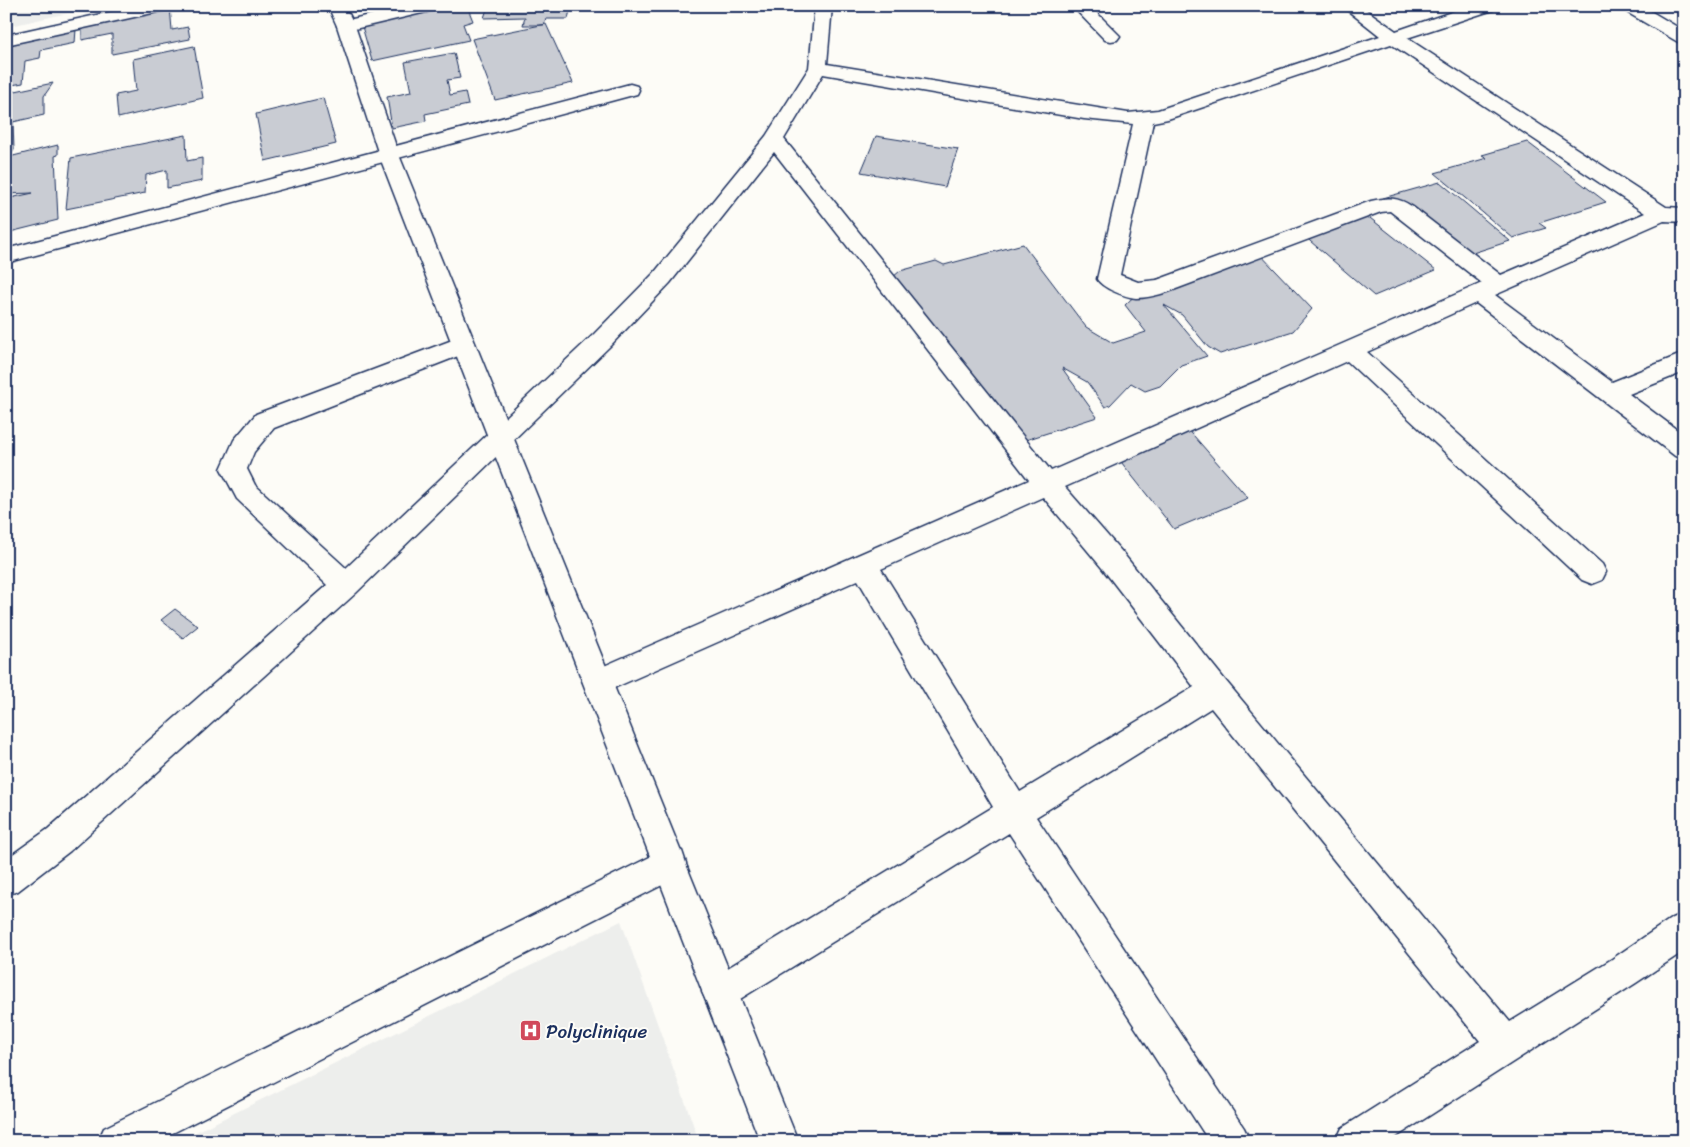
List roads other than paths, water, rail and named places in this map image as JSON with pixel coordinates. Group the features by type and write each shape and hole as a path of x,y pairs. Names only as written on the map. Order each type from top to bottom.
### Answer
{"street":[{"path":"6,40 162,6"},
{"path":"336,6 346,26 389,155 670,863 778,1141"},
{"path":"346,26 429,6"},
{"path":"6,879 59,840 346,585 499,436 602,340 662,278 774,139 818,68 824,6"},
{"path":"1080,6 1111,36"},
{"path":"1350,6 1393,37 1672,214"},
{"path":"818,68 1084,113 1128,119 1144,118 1198,103 1487,6"},
{"path":"1629,6 1684,38"},
{"path":"6,256 630,90"},
{"path":"1144,118 1108,278 1136,290 1160,288 1378,206 1394,204 1406,212 1489,289 1610,392 1684,449"},
{"path":"774,139 1048,484 1112,560 1215,690 1506,1045"},
{"path":"598,682 1489,289 1672,214"},
{"path":"346,585 246,492 234,469 243,447 265,421 463,345"},
{"path":"1350,350 1592,572"},
{"path":"1610,392 1684,362"},
{"path":"864,565 1014,812 1231,1141"},
{"path":"720,992 1215,690"},
{"path":"116,1141 670,863"},
{"path":"1355,1141 1624,971 1684,930"}],"place":[{"name":"Polyclinique","path":"530,1031"}]}
